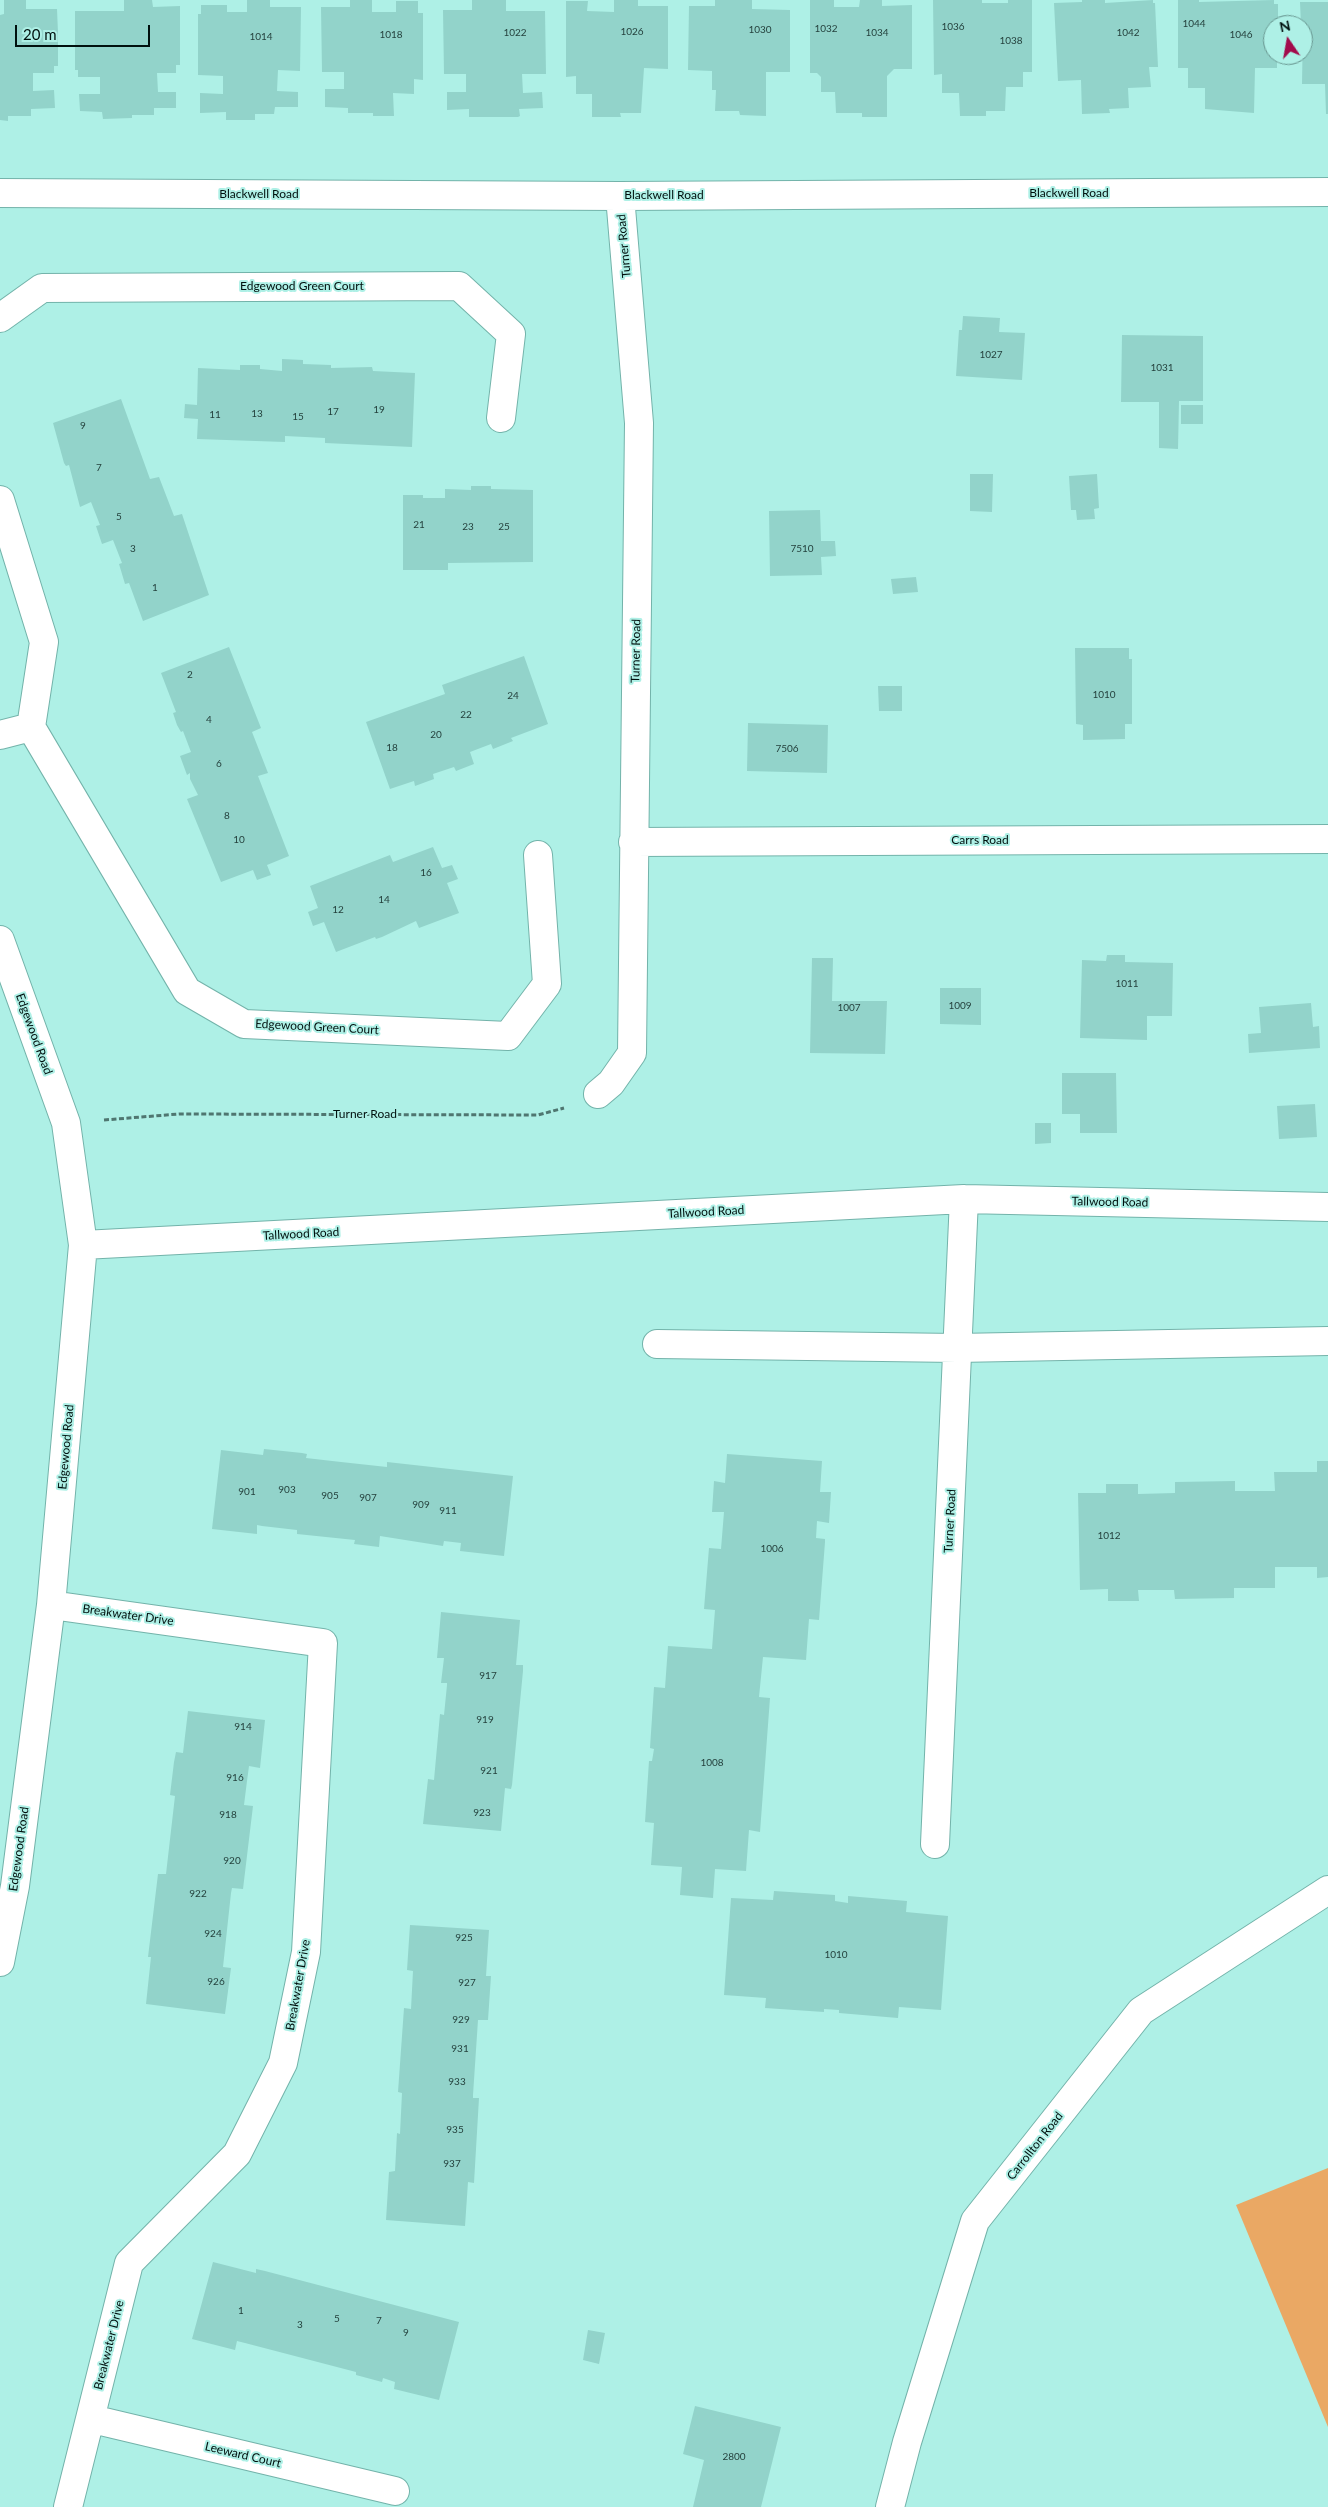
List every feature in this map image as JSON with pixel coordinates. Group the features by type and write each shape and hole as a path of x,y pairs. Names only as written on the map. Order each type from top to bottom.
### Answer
{"street":[{"name":"Blackwell Road","path":"0,193 620,196 1328,192"},
{"name":"Turner Road","path":"598,1094 611,1083 632,1053 639,423 620,196"},
{"name":"Edgewood Green Court","path":"0,318 42,288 459,286 511,334 501,418"},
{"path":"0,500 44,642 30,727 0,735"},
{"name":"Edgewood Green Court","path":"30,727 187,991 244,1024 508,1036 547,984 538,855"},
{"name":"Carrs Road","path":"633,842 1328,839"},
{"name":"Edgewood Road","path":"0,940 66,1123 84,1245 51,1605 7,1886 0,1962"},
{"name":"Turner Road","path":"935,1844 964,1198"},
{"name":"Tallwood Road","path":"84,1245 964,1198 1328,1207"},
{"path":"657,1344 958,1348 1328,1341"},
{"name":"Breakwater Drive","path":"51,1605 323,1643 306,1952 284,2063 237,2154 129,2263 92,2419 68,2507"},
{"name":"Carrollton Road","path":"890,2507 907,2442 975,2221 1141,2011 1328,1890"},
{"name":"Leeward Court","path":"92,2419 395,2491"}],"path":[{"name":"Turner Road","path":"107,1120 179,1114 538,1115 572,1106"}],"shaded area":[{"path":"1328,2168 1328,2427 1236,2205"}],"building":[{"path":"4,0 26,0 26,9 57,9 58,33 58,66 54,66 54,73 33,73 33,91 54,90 55,108 31,109 31,116 8,116 8,121 0,120 0,15 4,14"},
{"path":"124,0 152,0 153,7 180,6 180,65 176,65 176,73 157,73 158,92 176,92 176,108 154,108 154,115 132,115 132,118 103,119 102,112 80,111 79,94 100,94 100,77 78,77 78,70 75,70 75,11 124,11"},
{"path":"247,0 270,0 270,7 301,7 300,71 278,70 277,91 298,92 298,107 275,107 274,114 255,114 255,120 226,120 226,112 200,113 200,93 223,94 223,76 198,75 198,14 201,14 201,5 227,5 227,12 247,12"},
{"path":"350,0 372,0 372,12 396,12 396,1 418,1 418,13 423,13 423,80 414,79 414,94 393,93 394,116 373,116 373,113 348,113 348,108 325,107 325,89 344,89 344,72 322,72 321,7 350,7"},
{"path":"472,0 506,0 506,11 545,11 546,74 522,74 523,93 542,92 543,108 519,109 520,116 518,117 469,117 469,109 447,110 447,92 466,92 466,74 444,74 443,10 472,10"},
{"path":"614,0 638,0 638,6 668,6 668,69 644,68 641,113 620,113 621,117 592,117 592,94 576,94 576,76 566,77 566,1 588,1 587,11 614,12"},
{"path":"715,0 752,0 752,9 790,10 790,72 766,72 766,116 740,115 739,111 715,111 716,90 712,90 712,71 688,70 689,6 715,6"},
{"path":"810,0 834,0 834,7 859,7 860,0 882,0 882,6 912,5 912,69 894,69 887,76 887,117 862,117 862,113 836,113 835,92 821,92 821,77 817,73 810,73"},
{"path":"933,0 982,0 982,3 1008,3 1008,0 1032,0 1032,72 1023,72 1023,87 1006,87 1005,111 986,111 986,116 960,116 959,93 942,93 942,74 934,75"},
{"path":"1082,0 1105,0 1105,3 1153,0 1153,3 1155,3 1158,67 1149,67 1151,87 1128,88 1129,108 1109,109 1110,113 1082,114 1081,80 1058,81 1054,3 1082,2"},
{"path":"1178,0 1199,0 1199,2 1274,0 1274,4 1278,4 1278,15 1263,15 1263,65 1277,65 1277,68 1255,68 1254,113 1205,109 1205,88 1188,88 1188,68 1178,68"},
{"path":"1300,2 1328,2 1328,114 1326,114 1325,84 1302,84 1302,65 1313,65 1313,15 1301,15"},
{"path":"963,316 1000,318 999,332 1025,333 1022,380 956,376 959,330 962,330"},
{"path":"1122,335 1203,336 1203,401 1179,401 1178,449 1159,448 1159,402 1121,402"},
{"path":"282,359 303,360 303,364 331,365 331,368 372,367 373,371 415,373 412,447 325,443 325,438 285,436 285,442 197,439 198,419 184,418 185,404 197,405 198,368 240,370 240,365 260,365 260,369 282,371"},
{"path":"121,399 150,479 159,477 174,516 182,514 209,595 143,621 129,583 125,584 119,564 122,563 113,540 102,544 96,526 100,525 91,502 80,507 69,465 66,466 64,463 53,423"},
{"path":"1181,405 1203,405 1203,424 1181,424"},
{"path":"970,474 993,474 992,512 970,511"},
{"path":"1097,474 1099,508 1094,509 1095,519 1077,520 1076,510 1071,510 1069,476"},
{"path":"471,486 491,486 491,489 533,490 533,562 448,563 448,570 403,570 403,495 423,495 423,498 445,498 445,489 471,490"},
{"path":"820,510 821,541 835,541 836,556 821,557 822,575 770,576 769,511"},
{"path":"916,577 918,592 893,594 891,579"},
{"path":"229,647 261,728 252,732 268,773 258,776 289,856 267,865 271,875 257,880 253,870 221,882 187,799 198,795 190,779 190,773 187,775 180,756 191,752 183,731 181,732 177,725 173,713 176,712 161,673"},
{"path":"1075,648 1129,648 1129,659 1132,659 1132,724 1125,724 1125,739 1083,740 1083,725 1076,724"},
{"path":"524,656 548,724 511,738 513,741 493,749 491,744 470,752 474,764 456,771 454,767 433,774 434,779 415,786 414,781 390,789 366,722 445,694 442,685"},
{"path":"878,686 902,686 902,711 879,711"},
{"path":"748,723 828,725 827,773 747,771"},
{"path":"433,847 442,868 452,865 458,879 447,883 459,913 419,928 416,921 382,937 376,939 375,937 336,952 324,922 313,926 308,912 318,908 310,886 390,855 393,862"},
{"path":"1107,955 1125,955 1125,962 1173,963 1172,1016 1147,1016 1147,1040 1080,1038 1082,960 1106,961"},
{"path":"812,958 833,958 832,1001 887,1001 885,1054 810,1053"},
{"path":"940,988 981,988 981,1025 940,1024"},
{"path":"1311,1003 1313,1027 1319,1026 1320,1048 1249,1053 1248,1034 1261,1033 1259,1007"},
{"path":"1062,1073 1116,1073 1117,1133 1080,1133 1080,1114 1062,1114"},
{"path":"1315,1104 1317,1137 1279,1139 1277,1106"},
{"path":"1035,1123 1051,1123 1051,1143 1035,1144"},
{"path":"264,1449 307,1454 306,1458 387,1467 387,1462 513,1476 504,1556 460,1551 461,1543 444,1541 443,1546 380,1536 379,1547 354,1544 355,1540 297,1534 297,1530 257,1525 257,1534 212,1529 221,1450 263,1455"},
{"path":"727,1454 822,1461 820,1492 831,1492 829,1523 817,1521 816,1538 825,1539 819,1620 809,1619 806,1660 763,1657 759,1697 770,1698 760,1832 749,1830 746,1871 715,1869 713,1898 680,1895 682,1867 651,1865 654,1823 645,1822 649,1761 652,1761 654,1749 650,1748 654,1687 665,1688 668,1646 712,1649 715,1610 704,1609 709,1548 721,1549 724,1512 712,1512 714,1481 725,1483"},
{"path":"1317,1461 1328,1461 1328,1577 1317,1578 1317,1567 1275,1567 1275,1588 1234,1588 1234,1598 1175,1599 1174,1590 1138,1590 1139,1601 1108,1601 1108,1589 1080,1590 1078,1493 1106,1493 1106,1484 1138,1484 1138,1494 1175,1493 1175,1482 1235,1481 1235,1491 1275,1491 1274,1472 1317,1472"},
{"path":"441,1612 520,1620 516,1665 523,1665 523,1671 512,1785 511,1789 505,1788 501,1831 423,1824 428,1779 434,1780 440,1714 444,1715 447,1685 447,1683 441,1683 444,1658 437,1658"},
{"path":"188,1711 265,1720 260,1768 249,1766 247,1781 244,1805 253,1806 243,1889 232,1888 231,1893 223,1967 231,1968 225,2014 146,2004 151,1957 148,1957 158,1874 166,1874 175,1796 170,1795 174,1762 176,1752 183,1753"},
{"path":"774,1891 835,1895 835,1901 848,1903 848,1896 907,1901 906,1912 948,1916 941,2010 899,2007 898,2018 839,2013 839,2010 824,2009 824,2012 765,2008 766,1998 724,1995 731,1898 773,1900"},
{"path":"410,1925 489,1930 486,1976 491,1976 488,2020 478,2020 473,2095 473,2098 479,2098 474,2183 468,2182 465,2226 386,2220 389,2172 395,2171 397,2133 400,2134 402,2093 398,2092 404,2008 411,2009 413,1971 407,1970"},
{"path":"213,2262 256,2273 256,2269 265,2271 459,2322 439,2400 394,2389 395,2382 383,2378 382,2382 356,2375 356,2372 237,2341 235,2350 192,2339"},
{"path":"588,2330 605,2333 599,2364 583,2360"},
{"path":"695,2406 781,2427 761,2507 693,2507 704,2460 683,2454"}]}
